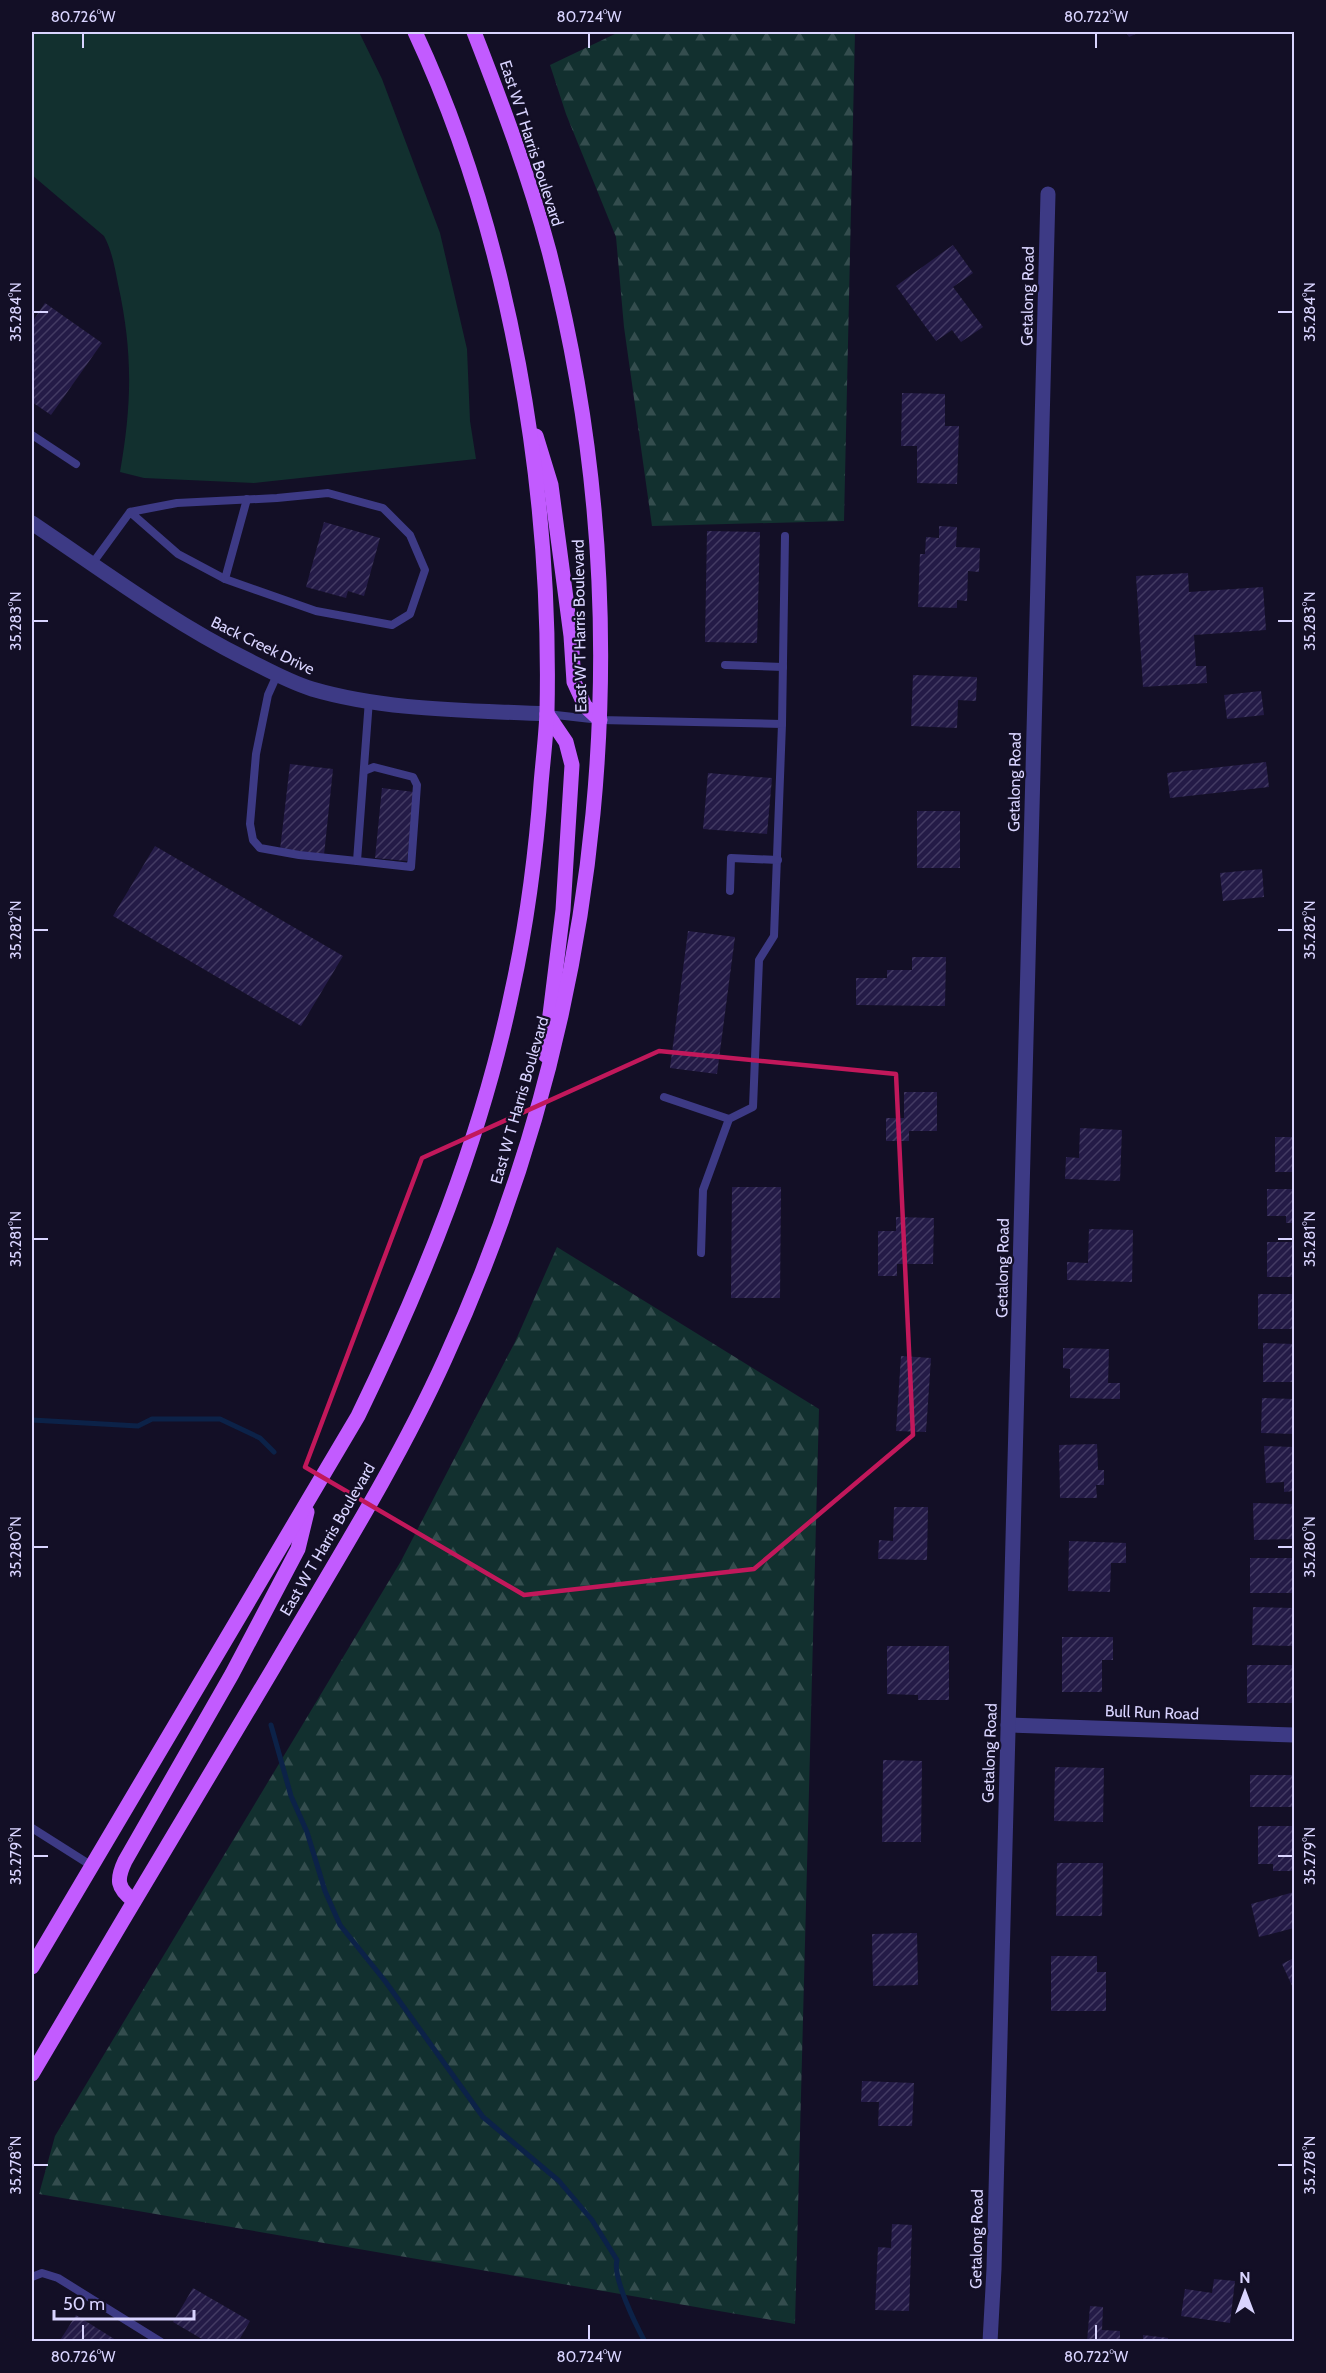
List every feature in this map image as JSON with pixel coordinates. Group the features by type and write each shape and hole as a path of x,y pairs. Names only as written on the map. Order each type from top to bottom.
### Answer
{"main road":[{"name":"East W T Harris Boulevard","path":"32,1967 358,1416 401,1326 445,1218 483,1106 507,1015 536,847 547,714 543,577 532,462 509,320 464,155 415,32"},
{"name":"East W T Harris Boulevard","path":"32,2074 335,1564 422,1406 446,1358 496,1239 539,1106 558,1035 579,929 596,788 601,641 598,566 582,418 567,332 549,253 525,167 474,32"},
{"path":"522,390 551,485 571,636 574,682 585,706 600,720"},
{"path":"539,1106 562,910 572,765 566,742 547,714"},
{"path":"134,1901 120,1887 120,1875 125,1861 232,1674 298,1549 311,1498"}],"street":[{"name":"Getalong Road","path":"990,2342 994,2269 1048,194"},
{"name":"Back Creek Drive","path":"32,523 173,618 216,644 277,675 312,689 400,706 547,714"},
{"name":"Bull Run Road","path":"1008,1725 1294,1735"}],"lane":[{"path":"32,435 76,464"},
{"path":"92,564 130,512 177,502 247,500 328,493 383,507 410,535 425,570 410,614 392,624 316,611 225,579 178,554 130,512"},
{"path":"225,579 247,500"},
{"path":"701,1253 703,1190 729,1119 753,1107 759,960 774,936 782,724 785,536"},
{"path":"724,665 783,667"},
{"path":"277,675 268,695 256,754 250,824 253,840 260,848 299,855 411,867 417,785 413,777 374,767 363,771"},
{"path":"357,861 369,700"},
{"path":"547,714 600,720 782,724"},
{"path":"730,891 731,858 778,860"},
{"path":"664,1097 729,1119"},
{"path":"32,1828 92,1866"},
{"path":"32,2277 42,2273 58,2278 155,2340"}],"highlighted area":[{"path":"659,1051 896,1074 913,1435 754,1569 524,1595 305,1467 422,1158"}],"green space":[{"path":"32,32 359,32 382,79 440,233 467,349 470,421 476,459 254,483 144,478 120,472 127,424 129,378 126,332 116,272 104,236 32,175"},
{"path":"619,32 855,32 844,521 652,526 624,327 616,237 566,114 550,65"},
{"path":"557,1247 819,1409 795,2324 39,2194 55,2136 401,1561 515,1342"}],"building":[{"path":"1126,32 1140,32 1129,37"},
{"path":"953,245 973,273 953,287 983,327 961,342 952,330 936,341 896,286"},
{"path":"45,303 102,343 51,415 32,402 32,322"},
{"path":"902,393 945,394 945,426 959,426 957,484 917,483 917,446 901,446"},
{"path":"324,522 380,538 364,596 348,591 346,598 306,587"},
{"path":"939,526 957,527 956,547 980,548 979,572 968,571 967,601 957,600 957,608 918,607 920,554 925,554 926,537 939,538"},
{"path":"707,531 760,532 757,643 705,642"},
{"path":"1188,573 1189,592 1263,587 1266,630 1194,635 1196,666 1206,666 1207,683 1143,687 1136,576"},
{"path":"913,675 977,677 976,701 958,700 957,728 911,726"},
{"path":"1261,691 1264,715 1227,719 1224,695"},
{"path":"1266,762 1269,787 1170,798 1167,773"},
{"path":"290,764 333,769 324,855 280,850"},
{"path":"708,773 772,778 767,834 703,829"},
{"path":"382,788 414,792 407,861 375,858"},
{"path":"917,811 960,811 960,868 917,868"},
{"path":"155,846 343,956 301,1026 113,916"},
{"path":"1262,869 1264,897 1223,901 1220,873"},
{"path":"688,931 735,937 717,1074 670,1068"},
{"path":"912,957 946,957 945,1006 856,1005 856,978 887,978 887,970 912,970"},
{"path":"904,1092 937,1092 937,1131 909,1131 909,1141 886,1141 886,1118 904,1118"},
{"path":"1080,1128 1122,1130 1120,1181 1065,1179 1066,1157 1079,1158"},
{"path":"1275,1137 1294,1137 1294,1172 1275,1172"},
{"path":"732,1187 781,1187 780,1298 731,1298"},
{"path":"1267,1189 1294,1189 1294,1223 1286,1223 1286,1216 1267,1216"},
{"path":"896,1217 934,1218 933,1264 897,1264 897,1276 878,1276 878,1231 896,1231"},
{"path":"1089,1229 1133,1230 1132,1282 1067,1280 1067,1262 1088,1263"},
{"path":"1267,1242 1294,1242 1294,1277 1267,1277"},
{"path":"1258,1294 1294,1294 1294,1329 1258,1329"},
{"path":"1263,1343 1294,1344 1294,1382 1263,1382"},
{"path":"1063,1348 1109,1349 1108,1383 1120,1383 1120,1399 1070,1398 1070,1369 1063,1368"},
{"path":"901,1356 931,1358 926,1432 896,1431"},
{"path":"1262,1398 1294,1399 1294,1434 1261,1433"},
{"path":"1097,1444 1098,1470 1104,1470 1104,1485 1096,1485 1097,1498 1060,1498 1059,1445"},
{"path":"1264,1446 1294,1447 1294,1491 1284,1492 1284,1482 1266,1483"},
{"path":"1253,1503 1294,1504 1294,1539 1254,1540"},
{"path":"894,1507 928,1507 927,1560 878,1559 879,1540 893,1541"},
{"path":"1069,1541 1126,1543 1126,1563 1111,1563 1110,1592 1068,1591"},
{"path":"1250,1558 1294,1558 1294,1593 1250,1593"},
{"path":"1253,1607 1294,1608 1294,1646 1252,1645"},
{"path":"1062,1637 1113,1637 1113,1660 1102,1660 1102,1692 1062,1692"},
{"path":"887,1646 949,1646 949,1700 918,1700 918,1695 887,1694"},
{"path":"1247,1665 1294,1665 1294,1703 1247,1703"},
{"path":"883,1760 922,1761 921,1842 882,1842"},
{"path":"1055,1767 1104,1768 1103,1822 1054,1821"},
{"path":"1250,1775 1293,1775 1293,1807 1250,1807"},
{"path":"1258,1826 1294,1826 1294,1871 1273,1871 1273,1864 1258,1864"},
{"path":"1057,1863 1103,1863 1102,1916 1056,1916"},
{"path":"1294,1892 1294,1928 1259,1937 1251,1904"},
{"path":"917,1933 918,1985 873,1986 872,1934"},
{"path":"1051,1956 1097,1956 1097,1972 1106,1972 1106,2011 1051,2011"},
{"path":"1294,1958 1294,1990 1282,1964"},
{"path":"862,2081 914,2083 912,2126 878,2126 879,2102 861,2102"},
{"path":"892,2224 912,2225 909,2311 875,2310 878,2247 891,2248"},
{"path":"1214,2279 1235,2281 1230,2323 1181,2316 1185,2289 1212,2293"},
{"path":"193,2288 250,2321 238,2342 207,2342 173,2322"},
{"path":"1090,2306 1103,2307 1102,2330 1120,2331 1120,2342 1087,2342"},
{"path":"76,2315 119,2342 59,2342"},
{"path":"1143,2335 1168,2338 1168,2342 1143,2342"}],"waterway":[{"path":"32,1420 138,1426 152,1419 220,1419 260,1438 274,1452"},
{"path":"271,1725 291,1796 307,1832 325,1891 340,1925 385,1981 483,2117 559,2181 592,2220 617,2260 616,2268 621,2289 645,2342"}]}
